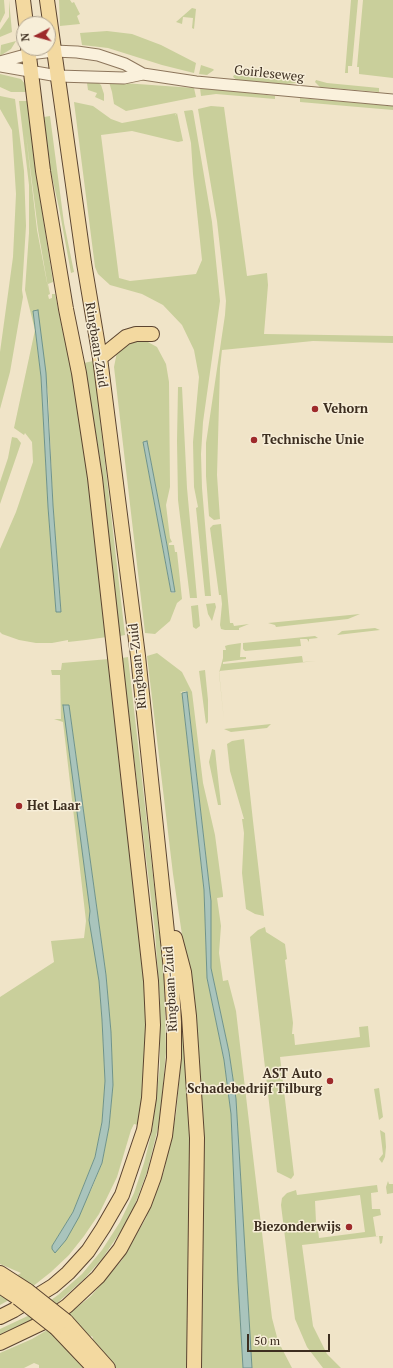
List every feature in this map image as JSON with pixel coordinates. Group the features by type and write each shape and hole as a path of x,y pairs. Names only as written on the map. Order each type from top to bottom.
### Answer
{"main road":[{"path":"23,0 25,16"},
{"name":"Ringbaan-Zuid","path":"47,0 49,16"},
{"name":"Ringbaan-Zuid","path":"0,1317 53,1286 88,1251 122,1195 144,1130 150,1098 153,1025 151,981 113,636 86,414 66,309 43,171 29,56"},
{"name":"Ringbaan-Zuid","path":"0,1343 42,1324 67,1306 98,1277 120,1250 134,1225 154,1177 165,1136 171,1093 174,1022 171,970 138,656 100,358 86,276 55,56"},
{"path":"100,358 126,337 136,334 152,334"},
{"path":"162,890 184,972 193,1060 197,1153 194,1368"},
{"path":"0,1273 61,1325 108,1368"},
{"path":"0,1286 23,1294"},
{"path":"61,1325 94,1368"}],"street":[{"name":"Goirleseweg","path":"56,51 98,55 125,64 143,74 196,82 393,100"},
{"name":"Goirleseweg","path":"0,62 16,56"},
{"name":"Goirleseweg","path":"0,66 58,76 124,78 143,74"}],"green space":[{"path":"0,0 4,0 5,13 0,23"},
{"path":"9,0 12,32 0,37 0,30 9,17"},
{"path":"59,0 70,0 72,3 74,2 80,14 77,16 80,24 60,26"},
{"path":"351,0 358,0 352,66 348,66 348,73 345,73"},
{"path":"363,0 393,0 393,78 359,74 359,67 357,67"},
{"path":"192,8 196,9 194,29 192,28 193,18 183,17 182,24 176,22"},
{"path":"107,31 132,34 161,45 196,63 194,73 162,65 108,48 82,45 80,33"},
{"path":"16,41 11,49 0,56 1,45"},
{"path":"201,65 214,70 207,75 199,74"},
{"path":"0,74 21,79 26,85 28,92 11,92 0,87"},
{"path":"234,75 289,80 300,79 296,83 286,84 237,80 233,77"},
{"path":"316,80 327,83 379,88 379,92 320,87 315,82"},
{"path":"97,82 101,85 104,94 104,101 95,97 97,93 88,90 87,83"},
{"path":"109,82 194,88 196,97 126,111 114,104"},
{"path":"200,88 275,96 275,99 216,94 201,96"},
{"path":"0,96 15,99 24,171 26,226 22,290 23,297 10,372 0,409 0,352 13,257 16,194 12,130 0,109"},
{"path":"300,98 393,106 393,110 300,102"},
{"path":"19,101 29,101 39,192 53,282 48,284 50,294 48,295 49,299 52,298 52,294 55,294 72,375 86,463 107,637 68,642 68,640 52,643 36,643 19,640 0,632 0,549 16,512 33,462 32,442 25,433 24,435 14,428 35,330 25,290 29,233 29,185","holes":["26,135 38,230 49,293 37,230","33,312 48,393 53,505 61,611 56,612 48,507 41,377"]},
{"path":"74,102 93,106 111,119 122,123 176,113 175,116 177,113 183,141 178,142 132,131 101,135 119,278 130,281 196,274 202,260 191,143 184,111 193,111 212,222 220,301 203,422 201,454 202,488 211,596 205,596 196,508 198,507 194,487 193,442 199,377 194,350 182,325 163,305 142,294 110,285 98,274 95,267"},
{"path":"211,106 224,107 247,276 267,273 268,285 264,334 393,336 393,343 313,341 222,350 220,368 217,475 220,519 214,520 209,516 206,476 206,443 226,301 217,221 198,109"},
{"path":"50,116 64,223 74,272 71,273 49,163 44,117"},
{"path":"131,341 146,341 157,347 166,364 169,382 170,487 166,505 170,538 172,542 169,543 169,545 174,545 175,552 177,552 182,599 177,603 170,621 155,634 145,633 114,367 117,352","holes":["147,441 175,593 171,593 143,442"]},
{"path":"93,361 125,635 120,636 100,460 84,363"},
{"path":"178,387 182,387 187,488 197,598 190,598 178,500"},
{"path":"12,437 17,438 21,443 0,504 0,482 8,458"},
{"path":"221,524 230,623 233,623 234,626 249,624 239,628 239,630 221,629 220,625 222,604 221,595 219,595 210,528 213,525"},
{"path":"215,603 216,607 212,621 208,614 206,604"},
{"path":"198,605 200,626 196,629 193,627 191,606"},
{"path":"360,614 348,619 276,627 275,625 268,623"},
{"path":"375,628 380,630 337,635 342,631"},
{"path":"315,636 318,638 309,639 309,642 307,639 300,639 301,646 245,651 243,649 243,643"},
{"path":"241,643 240,657 246,657 246,659 223,662 223,664 302,656 303,662 316,661 220,671 223,650 226,650 225,646"},
{"path":"157,653 182,672 192,692 203,783 215,835 223,895 223,897 217,898 221,926 219,953 223,981 228,980 236,1011 272,1318 278,1341 292,1368 252,1368 236,1099 229,1052 211,968 211,901 188,691 180,692 182,693 204,890 207,978 224,1060 231,1114 243,1368 199,1368 185,955 173,874 147,656"},
{"path":"128,657 164,972 166,1052 160,1120 147,1172 134,1207 123,1228 102,1259 84,1279 55,1305 26,1323 0,1336 0,1329 32,1314 58,1295 82,1274 102,1250 120,1222 134,1193 144,1163 152,1131 160,1066 160,1002 155,932 122,658"},
{"path":"109,659 140,923 147,1017 144,1092 138,1125 134,1124 131,1130 117,1177 99,1214 69,1255 51,1272 32,1287 0,1305 0,1285 21,1273 0,1264 0,997 54,962 51,941 84,938 86,921 63,722 54,719 61,719 60,675 52,675 51,670 61,670 62,663","holes":["64,705 69,705 106,975 111,1032 113,1085 109,1127 102,1163 92,1188 66,1240 52,1246 73,1212 95,1157 102,1122 105,1081 99,981"]},
{"path":"205,670 208,700 208,722 206,724 199,671"},
{"path":"271,724 267,728 231,732 224,729"},
{"path":"244,739 264,916 255,914 246,909 242,873 244,833 242,819 244,819 230,771 227,744 232,741"},
{"path":"212,749 215,750 221,805 218,805 209,762"},
{"path":"265,927 266,932 285,944 287,959 285,960 293,1023 292,1034 294,1034 295,1045 360,1037 359,1027 368,1026 370,1047 280,1057 294,1175 291,1179 277,1172 250,937 258,930"},
{"path":"183,1002 190,1112 190,1368 116,1368 92,1339 92,1336 71,1347 89,1368 39,1368 39,1365 34,1363 24,1368 0,1368 0,1353 32,1339 54,1326 91,1296 122,1260 146,1218 164,1171 176,1114 181,1063 180,1003"},
{"path":"379,1088 383,1117 379,1120 374,1089"},
{"path":"380,1130 385,1133 386,1147 385,1157 382,1163 379,1159 383,1154"},
{"path":"388,1181 389,1184 393,1184 393,1193 387,1194 386,1187"},
{"path":"377,1185 378,1192 371,1193 372,1209 380,1209 381,1215 373,1217 376,1236 379,1236 302,1245 313,1326 327,1354 341,1368 323,1368 307,1347 295,1319 281,1205 282,1198 287,1193 296,1190 297,1195","holes":["360,1195 365,1232 319,1238 316,1222 315,1201"]},
{"path":"379,1236 383,1236 382,1243 380,1244"}],"water":[{"path":"38,310 46,373 53,505 61,612 56,612 48,507 41,377 33,311"},
{"path":"147,441 175,592 171,592 143,442"},
{"path":"187,692 211,901 211,968 229,1052 236,1099 252,1368 243,1368 231,1114 224,1060 207,978 204,890 182,693"},
{"path":"63,705 69,705 106,975 111,1032 113,1085 109,1127 102,1163 79,1217 66,1240 55,1253 52,1246 73,1212 95,1157 102,1122 105,1081 99,981 89,920 90,911"}],"place":[{"name":"Vehorn","path":"315,409"},
{"name":"Technische Unie","path":"254,440"},
{"name":"Het Laar","path":"19,806"},
{"name":"AST Auto Schadebedrijf Tilburg","path":"330,1081"},
{"name":"Biezonderwijs","path":"349,1227"}]}
